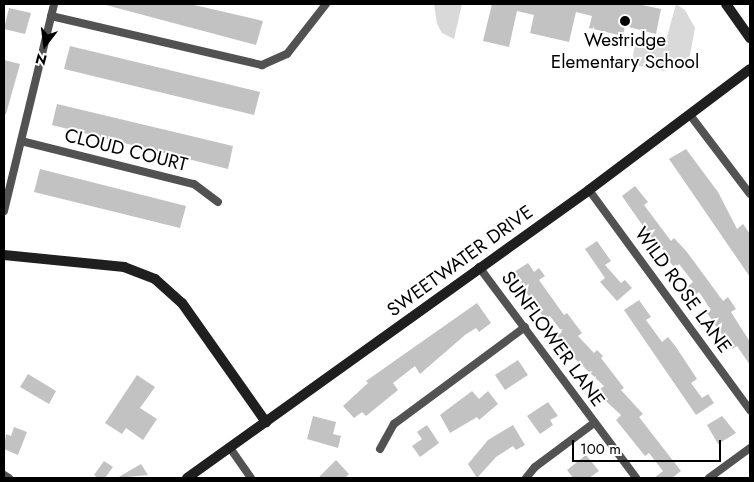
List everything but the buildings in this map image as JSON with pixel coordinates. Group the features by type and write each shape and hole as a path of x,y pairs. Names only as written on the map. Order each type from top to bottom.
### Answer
{"street":[{"path":"4,210 54,4"},
{"path":"51,16 262,65 287,54 326,4"},
{"path":"726,4 750,38"},
{"name":"SWEETWATER DRIVE","path":"187,478 589,190 750,69"},
{"path":"690,115 750,194"},
{"name":"CLOUD COURT","path":"21,141 194,184 218,202"},
{"name":"WILD ROSE LANE","path":"589,190 750,410"},
{"path":"4,255 124,267 155,279 182,303 266,422"},
{"name":"SUNFLOWER LANE","path":"479,267 636,478"},
{"path":"380,449 394,424 525,327"},
{"path":"526,478 535,467 594,423"},
{"path":"230,448 251,478"},
{"path":"708,478 750,448"},
{"path":"4,475 9,478"}],"shaded area":[{"path":"434,4 462,4 454,39 442,33 437,24"},
{"path":"676,4 685,10 695,28 690,55 682,64 664,71 635,65 633,54 637,39 665,44"}],"place":[{"name":"Westridge Elementary School","path":"625,21"}]}
